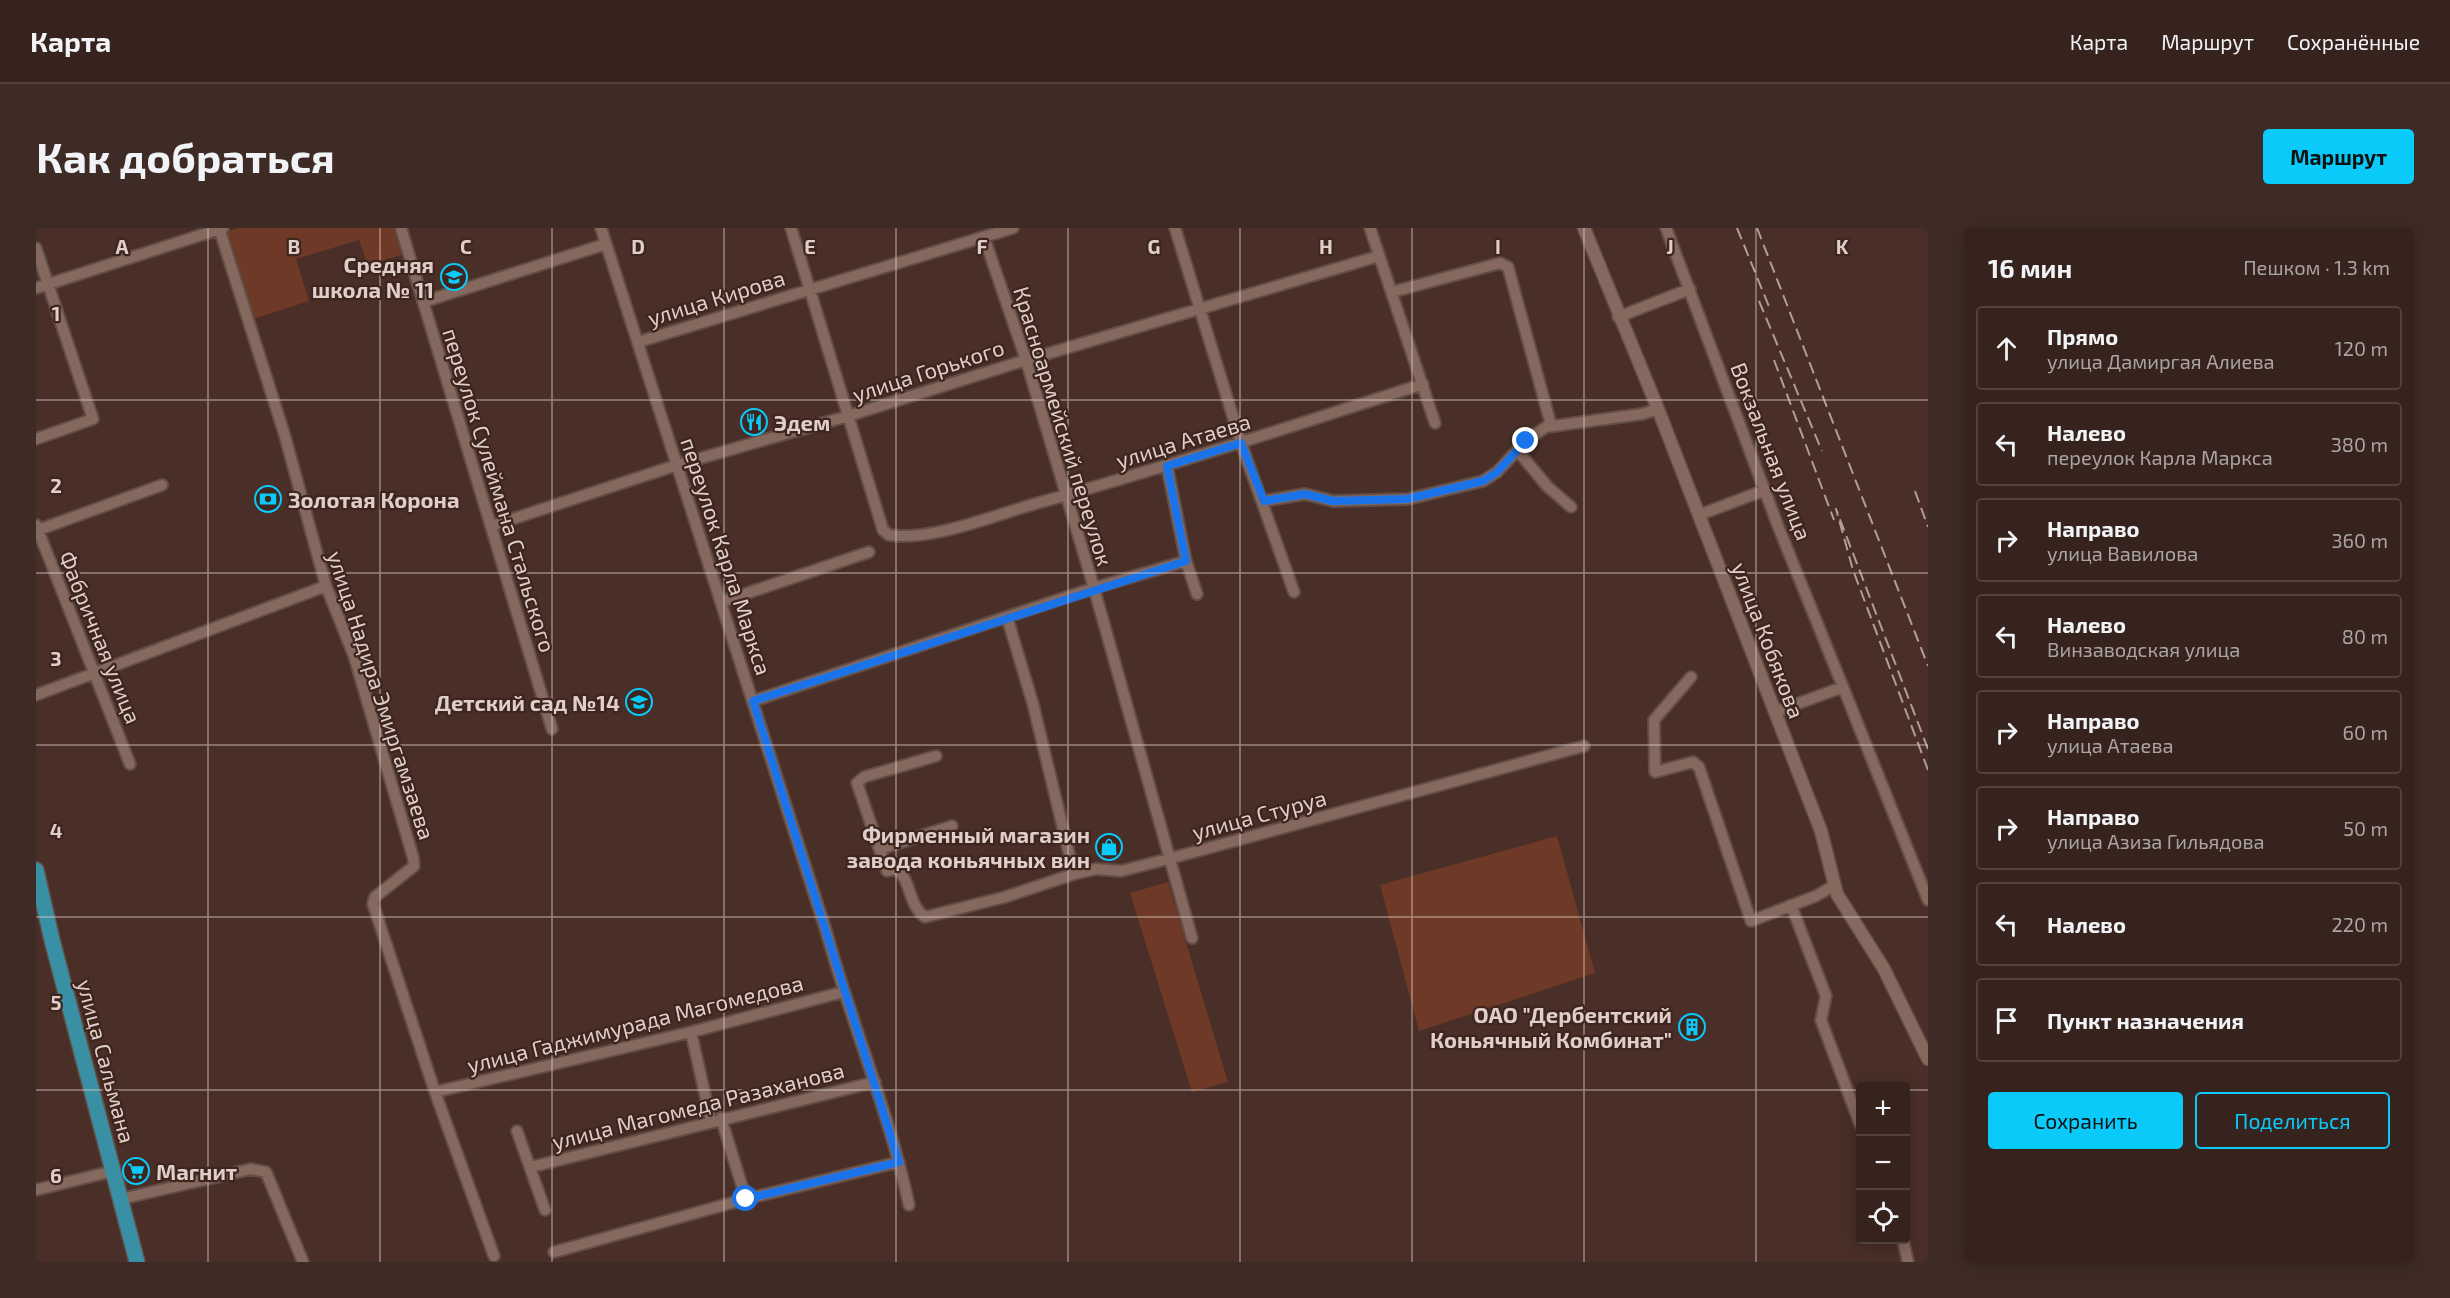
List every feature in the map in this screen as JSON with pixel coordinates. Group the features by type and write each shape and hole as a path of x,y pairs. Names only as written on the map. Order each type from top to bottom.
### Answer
{"main road":[{"name":"улица Сальмана","path":"36,870 137,1262"}],"street":[{"path":"36,288 220,228"},
{"name":"улица Надира Эмиргамзаева","path":"220,228 284,433 326,586 354,656 413,857 414,866 375,897 373,904 435,1092 494,1256"},
{"name":"переулок Сулеймана Стальского","path":"401,228 552,729"},
{"name":"переулок Карла Маркса","path":"601,228 753,701 843,992 874,1082 899,1162 909,1205"},
{"path":"791,228 848,416"},
{"name":"улица Кирова","path":"638,342 1013,228"},
{"path":"1174,228 1201,308 1241,443 1264,501 1294,592"},
{"path":"1370,228 1435,423"},
{"name":"улица Кобякова","path":"1584,228 1618,317 1658,409 1821,831 1837,894 1848,914 1861,928 1884,969 1928,1059"},
{"name":"Вокзальная улица","path":"1666,228 1765,490 1928,900"},
{"name":"Красноармейский переулок","path":"984,237 1026,360 1094,588 1168,859 1192,938"},
{"path":"423,302 606,244"},
{"path":"36,248 93,419 36,439"},
{"name":"улица Горького","path":"491,525 677,465 848,416 1026,360 1379,256"},
{"path":"1392,292 1500,263 1508,267 1551,425"},
{"path":"1618,317 1690,289"},
{"name":"улица Атаева","path":"848,416 883,530 889,535 917,535 1066,496 1167,466 1423,384"},
{"path":"1264,501 1305,494 1333,501 1407,499 1483,481 1497,472 1539,431 1551,425 1642,414 1658,409"},
{"path":"1517,450 1541,481 1571,507"},
{"path":"1167,466 1186,561 1197,594"},
{"path":"37,527 162,485"},
{"path":"1699,515 1765,490"},
{"name":"Фабричная улица","path":"37,527 130,764"},
{"path":"721,602 869,552"},
{"path":"753,701 1094,588 1186,561"},
{"path":"36,695 326,586"},
{"path":"1007,617 1033,704 1074,874"},
{"path":"1691,677 1654,720 1655,772 1693,762 1699,768 1751,921 1835,885"},
{"path":"1774,712 1843,687"},
{"name":"улица Стуруа","path":"880,849 887,871 897,869 905,876 916,910 925,917 1005,897 1074,874 1096,869 1121,871 1168,859 1584,746"},
{"path":"936,756 864,777 858,783 880,849 952,826"},
{"path":"1791,905 1826,996 1821,1020 1856,1113"},
{"name":"улица Гаджимурада Магомедова","path":"435,1092 691,1032 843,992"},
{"path":"691,1032 716,1119 746,1199"},
{"name":"улица Магомеда Разаханова","path":"531,1167 716,1119 874,1082"},
{"path":"517,1131 545,1210"},
{"path":"554,1252 746,1199 899,1162"},
{"path":"121,1199 251,1169 266,1172 303,1262"},
{"path":"36,1190 113,1171"},
{"path":"1904,1244 1908,1262"}],"shaded area":[{"path":"237,228 399,228 407,253 368,265 359,240 296,259 309,301 253,319 225,232"},
{"path":"1557,836 1595,973 1419,1031 1380,885"},
{"path":"1168,882 1228,1082 1192,1092 1130,893"}],"railway":[{"path":"1737,228 1770,309"},
{"path":"1757,228 1928,666"},
{"path":"1759,301 1822,451"},
{"path":"1774,360 1834,520"},
{"path":"1915,491 1928,527"},
{"path":"1928,749 1836,509 1853,570 1928,770"}],"place":[{"name":"Средняя школа № 11","path":"454,277"},
{"name":"Эдем","path":"754,422"},
{"name":"Золотая Корона","path":"268,499"},
{"name":"Детский сад №14","path":"639,702"},
{"name":"Фирменный магазин завода коньячных вин","path":"1109,847"},
{"name":"ОАО \"Дербентский Коньячный Комбинат\"","path":"1692,1027"},
{"name":"Магнит","path":"136,1171"}],"route":[{"path":"746,1199 899,1162 843,992 827,934 753,701 1094,588 1186,561 1167,466 1241,443 1264,501 1305,494 1333,501 1407,499 1483,481 1497,472 1526,441"}]}
